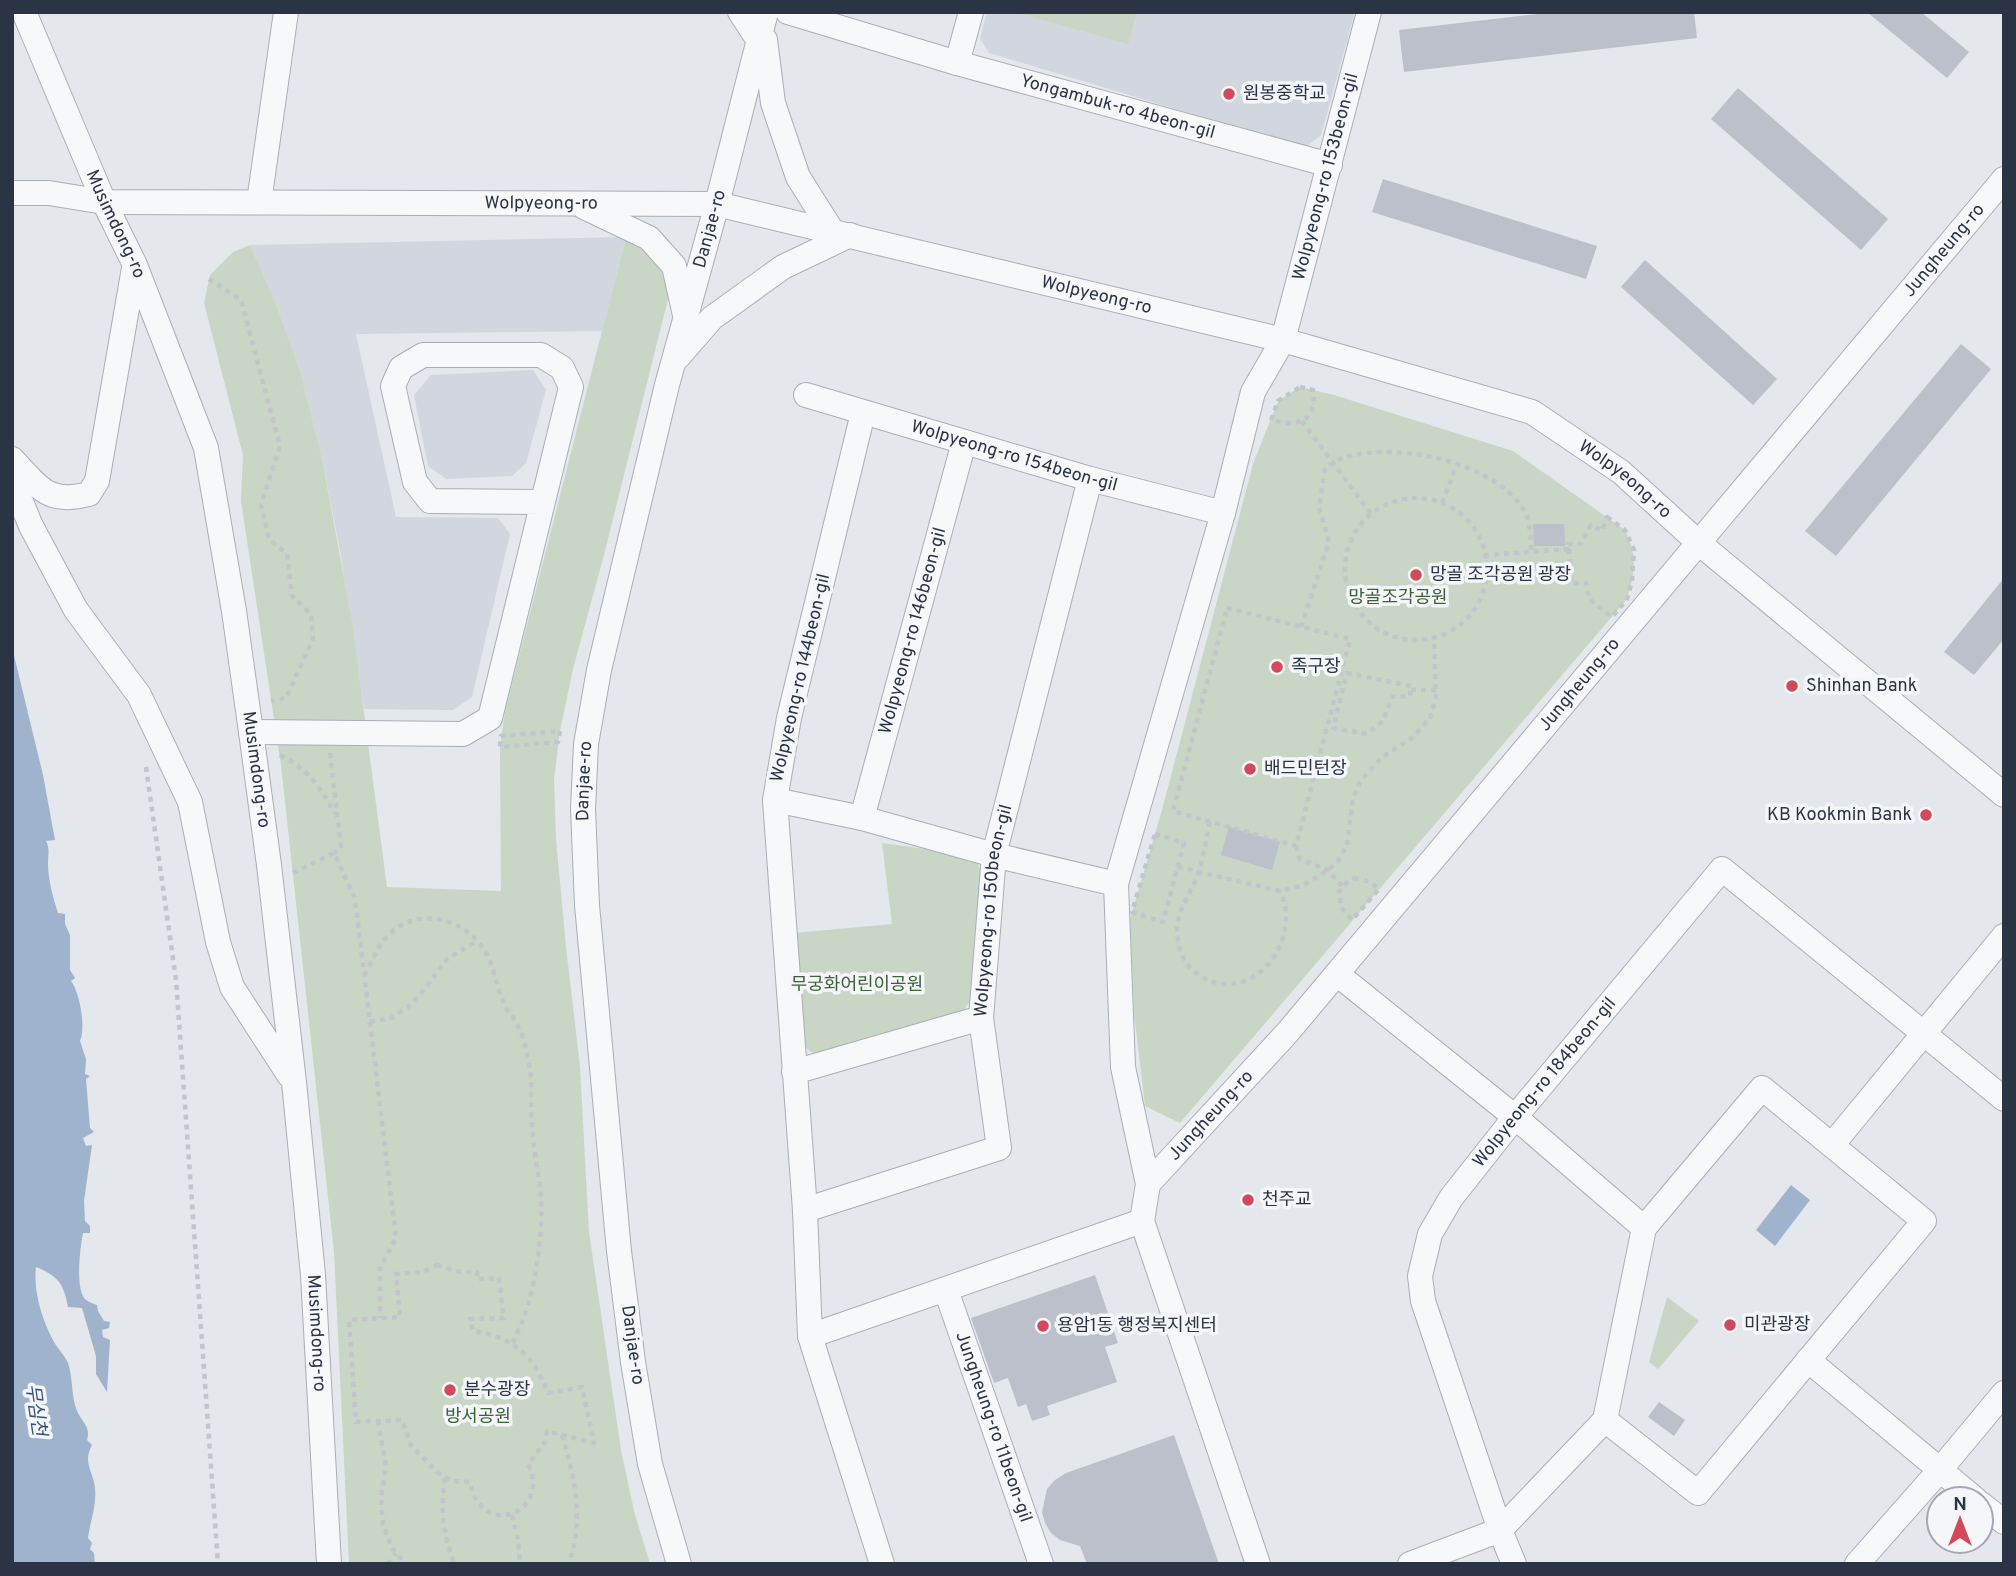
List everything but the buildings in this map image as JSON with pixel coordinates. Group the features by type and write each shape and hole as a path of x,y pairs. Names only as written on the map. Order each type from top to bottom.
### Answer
{"street":[{"name":"Musimdong-ro","path":"24,12 104,202 135,265 206,448 234,611 269,865 313,1275 330,1564"},
{"path":"258,202 286,12"},
{"path":"673,363 712,318 783,267 841,233 798,177 773,103 763,26 740,12"},
{"name":"Yongambuk-ro 4beon-gil","path":"788,12 957,63 1330,165"},
{"path":"957,63 971,12"},
{"name":"Wolpyeong-ro 153beon-gil","path":"1148,1184 1123,1066 1116,884 1223,513 1253,393 1283,340 1369,12"},
{"name":"Danjae-ro","path":"679,1564 650,1464 633,1362 602,1083 587,905 583,810 586,744 598,670 673,363 763,26"},
{"name":"Jungheung-ro","path":"1148,1184 1287,1032 1700,544 2004,179"},
{"name":"Wolpyeong-ro","path":"12,193 49,194 104,202 717,204 1283,340 1532,412 1620,472 1700,544 2004,795"},
{"path":"577,203 649,238 674,266 685,318"},
{"path":"12,459 39,488 54,497 70,499 89,494 97,481 135,265"},
{"path":"251,732 463,734 490,718 543,502 571,387 562,368 541,355 423,355 401,368 393,386 415,482 430,501 543,502"},
{"name":"Wolpyeong-ro 154beon-gil","path":"806,395 1090,479 1223,513"},
{"name":"Wolpyeong-ro 144beon-gil","path":"810,1336 805,1210 775,800 789,718 863,413"},
{"name":"Wolpyeong-ro 146beon-gil","path":"862,818 964,442"},
{"name":"Wolpyeong-ro 150beon-gil","path":"805,1210 999,1148 981,1018 994,855 1090,479"},
{"path":"12,480 31,526 76,610 139,695 190,802 218,942 232,986 293,1082"},
{"path":"775,800 862,818 994,855 1116,884"},
{"name":"Wolpyeong-ro 184beon-gil","path":"1514,1564 1500,1530 1423,1301 1420,1276 1430,1234 1451,1198 1515,1117 1722,869 2004,1099"},
{"path":"1832,1145 2004,936"},
{"path":"1336,974 1515,1117 1644,1228"},
{"path":"794,1072 981,1018"},
{"path":"1410,1564 1500,1530 1605,1420 1644,1228 1762,1088 1924,1221 1698,1493 1605,1420"},
{"path":"1148,1184 1142,1221 1258,1564"},
{"path":"882,1564 810,1336 1142,1221"},
{"name":"Jungheung-ro 11beon-gil","path":"946,1290 1041,1564"},
{"path":"1808,1360 1957,1485"},
{"path":"1857,1564 2004,1393"}],"path":[{"path":"209,279 241,300 280,446 261,505 269,539 287,554 292,596 311,614 313,639 292,687 286,698 271,701"},
{"path":"1300,387 1313,390 1314,395 1312,411 1302,421 1287,424 1270,419 1278,401 1300,387"},
{"path":"1302,421 1371,514"},
{"path":"1301,627 1329,542 1319,508 1325,469 1340,458 1382,451 1416,454 1447,460 1494,482 1525,512 1532,552"},
{"path":"1442,503 1457,464"},
{"path":"1409,498 1433,499 1442,503 1455,508 1472,524 1484,545 1488,568 1485,592 1473,612 1456,628 1434,638 1411,640 1387,635 1368,622 1353,604 1345,581 1345,558 1352,536 1371,514 1386,503 1409,498"},
{"path":"1607,517 1625,530 1634,550 1632,581 1627,599 1612,617 1589,599 1586,583 1572,583 1570,564 1568,544 1581,544 1591,525 1602,531 1607,517"},
{"path":"1486,555 1569,549"},
{"path":"1488,568 1570,564"},
{"path":"1296,846 1172,811 1227,608 1350,639 1296,846 1300,859 1328,870 1342,886"},
{"path":"1178,867 1280,891 1304,885 1328,870 1338,861 1347,845 1353,798 1360,782 1382,757 1424,727 1434,710 1434,638"},
{"path":"1347,673 1411,686 1411,690 1409,696 1392,697 1383,721 1367,734 1333,728 1347,673"},
{"path":"1411,690 1436,690"},
{"path":"560,731 558,742 500,747 501,736 560,731"},
{"path":"293,873 341,847 328,733"},
{"path":"279,755 301,766 320,788 337,817"},
{"path":"142,758 148,771 176,980 218,1564"},
{"path":"1210,822 1199,872 1177,926 1179,945 1186,965 1212,982 1241,983 1267,967 1282,942 1286,928 1287,911 1280,891"},
{"path":"1132,912 1163,922 1184,843 1155,834"},
{"path":"334,853 355,899 396,1238 380,1268 380,1318"},
{"path":"1352,920 1341,907 1339,892 1342,886 1354,878 1379,889"},
{"path":"365,975 383,941 399,927 412,921 443,919 459,925 477,941 488,957 504,1005 518,1028 531,1071 531,1119 540,1189 539,1237 532,1290 512,1343"},
{"path":"370,1022 391,1018 408,1007 447,959 477,941"},
{"path":"437,1265 460,1272 477,1272 477,1279 499,1278 504,1318 470,1319 472,1331 494,1335 518,1347 536,1367 548,1393 582,1387 594,1443 547,1431 545,1442 528,1464 532,1477 530,1496 524,1507 512,1515 489,1512 479,1504 470,1482 452,1481 437,1472 410,1444 402,1420 356,1422 349,1320 400,1317 396,1274 423,1272 437,1265"},
{"path":"378,1421 386,1466 381,1499 383,1524 392,1549 405,1564"},
{"path":"562,1435 572,1467 578,1510 569,1564"},
{"path":"445,1478 441,1510 443,1529 453,1564"},
{"path":"512,1515 520,1564"},
{"path":"388,1564 396,1553"}],"shaded area":[{"name":"원봉중학교","path":"987,12 1355,12 1321,135 1305,148 989,53 980,39"},
{"path":"626,237 602,331 356,334 396,517 498,518 510,534 472,697 453,710 364,709 340,551 322,458 300,371 276,304 250,245"},
{"path":"533,370 546,390 526,463 512,476 446,479 428,466 414,395 431,375"}],"green space":[{"path":"1014,12 1137,12 1128,44"},
{"name":"방서공원","path":"626,237 640,238 672,283 573,669 560,731 554,780 556,839 580,1067 589,1232 621,1450 634,1511 650,1564 349,1564 334,1252 281,765 241,501 243,455 204,303 210,275 233,252 250,245 276,304 300,371 322,458 352,622 387,887 501,891 500,747 505,711"},
{"name":"망골조각공원","path":"1300,387 1334,395 1513,451 1625,530 1632,548 1633,572 1627,599 1180,1123 1145,1106 1134,1013 1130,919 1162,810 1253,464 1278,401"},
{"name":"무궁화어린이공원","path":"882,843 954,853 977,862 983,875 974,996 963,1011 817,1056 802,1045 794,933 892,924"},
{"path":"1667,1297 1699,1321 1658,1369 1649,1362"}],"water":[{"name":"무심천","path":"12,647 43,775 55,840 46,841 49,876 58,913 65,914 65,924 70,935 70,970 75,978 71,981 81,1011 80,1041 86,1059 85,1074 90,1076 86,1079 90,1128 94,1132 83,1138 86,1146 92,1145 84,1201 85,1221 90,1226 90,1233 83,1233 79,1274 84,1298 97,1305 104,1321 110,1322 109,1328 102,1330 103,1337 110,1340 107,1392 96,1374 96,1356 82,1308 68,1307 62,1287 50,1274 36,1267 35,1276 45,1323 68,1363 75,1405 87,1428 87,1440 92,1445 88,1463 95,1494 88,1538 92,1543 90,1549 94,1553 95,1564 12,1564"},
{"path":"1791,1185 1810,1200 1775,1246 1756,1230"}],"place":[{"name":"원봉중학교","path":"1229,94"},
{"name":"망골 조각공원 광장","path":"1416,575"},
{"name":"족구장","path":"1277,667"},
{"name":"Shinhan Bank","path":"1792,686"},
{"name":"배드민턴장","path":"1250,769"},
{"name":"KB Kookmin Bank","path":"1926,815"},
{"name":"천주교","path":"1248,1200"},
{"name":"미관광장","path":"1730,1325"},
{"name":"용암1동 행정복지센터","path":"1043,1326"},
{"name":"분수광장","path":"450,1390"}]}
